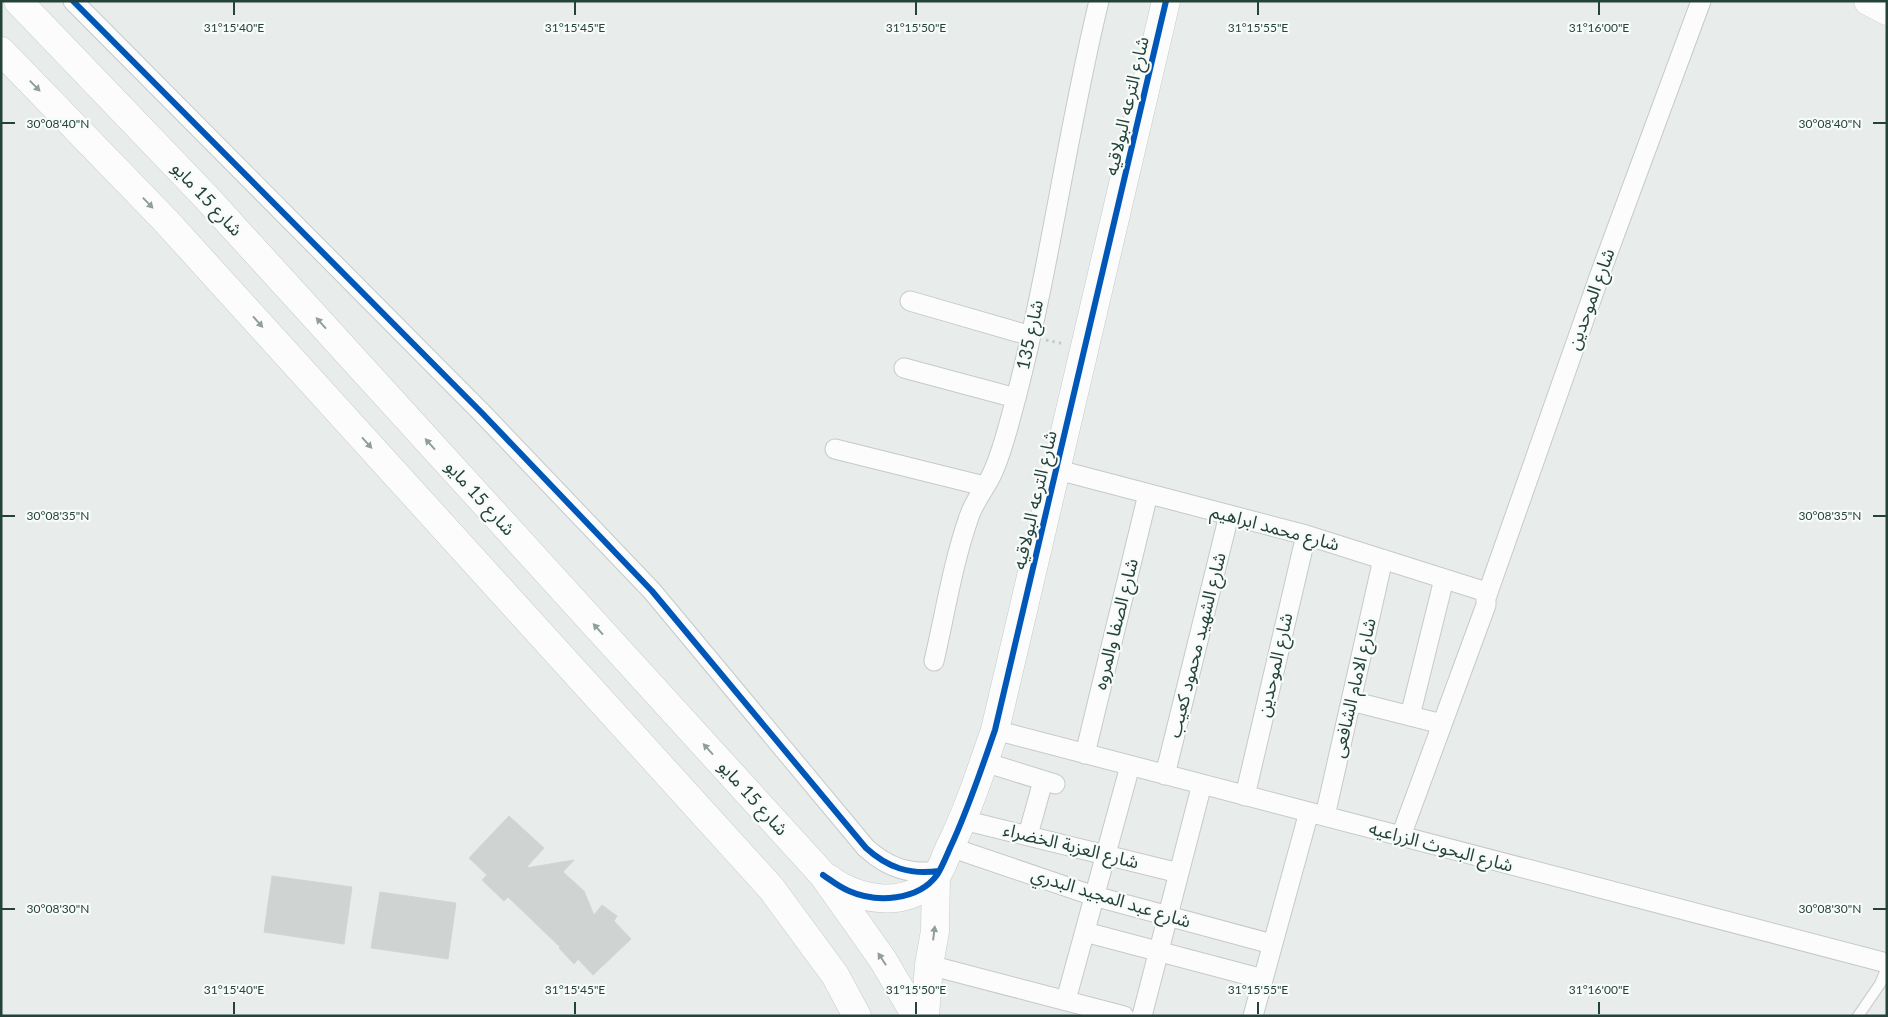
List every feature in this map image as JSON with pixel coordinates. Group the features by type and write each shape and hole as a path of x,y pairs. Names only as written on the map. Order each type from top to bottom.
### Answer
{"main road":[{"name":"شارع الترعه البولاقيه","path":"823,875 836,885 850,892 881,898 912,894 925,886 942,864 964,820 995,730 1058,470 1166,1"},
{"name":"شارع 15 مايو","path":"24,3 206,197 823,875 883,960 916,1016"},
{"path":"1,51 166,220 770,888 835,975 857,1016"},
{"name":"شارع الترعه البولاقيه","path":"925,1016 929,965 935,931 942,864"}],"street":[{"name":"شارع عبد المجيد البدري","path":"73,1 482,414 652,591 866,848 887,864 899,869 925,873 942,864 1094,896 1272,944"},
{"name":"شارع 135","path":"934,661 963,535 976,500 996,464 1016,398 1031,336 1083,68 1099,1"},
{"name":"شارع الموحدين","path":"1401,836 1486,605 1486,598 1603,266 1701,1"},
{"path":"910,301 1031,336"},
{"path":"904,368 1016,398"},
{"path":"836,448 984,486"},
{"name":"شارع محمد ابراهيم","path":"1058,470 1306,535 1480,590 1486,598"},
{"name":"شارع الصفا والمروه","path":"1085,754 1148,494"},
{"name":"شارع الشهيد محمود كعيب","path":"1164,775 1229,515"},
{"name":"شارع الموحدين","path":"1245,796 1306,535"},
{"name":"شارع الامام الشافعى","path":"1253,1016 1272,944 1317,814 1351,700 1383,559"},
{"path":"1410,716 1444,579"},
{"path":"1351,700 1442,724"},
{"name":"شارع البحوث الزراعيه","path":"995,730 1887,963"},
{"path":"984,762 1049,782 1028,835"},
{"path":"1066,1000 1130,766"},
{"path":"1142,1016 1202,784"},
{"name":"شارع العزبة الخضراء","path":"964,820 1179,873"},
{"path":"1085,932 1263,979"},
{"path":"929,965 1124,1016"}],"lane":[{"path":"1858,1016 1880,984 1887,967"}],"path":[{"path":"1031,336 1085,350"}],"building":[{"path":"509,816 544,848 526,868 574,860 563,872 584,891 594,915 602,905 617,916 614,921 631,939 593,975 578,959 574,964 560,947 508,897 504,901 482,880 487,875 469,858"},
{"path":"272,876 352,887 344,944 264,932"},
{"path":"380,892 456,903 448,959 371,948"}],"cycle path":[{"path":"73,1 482,413 652,591 866,848 883,861 900,869 918,872 939,871"},
{"path":"823,875 845,889 860,895 884,898 908,895 929,884 937,875 957,834 995,730 1166,1"}]}
